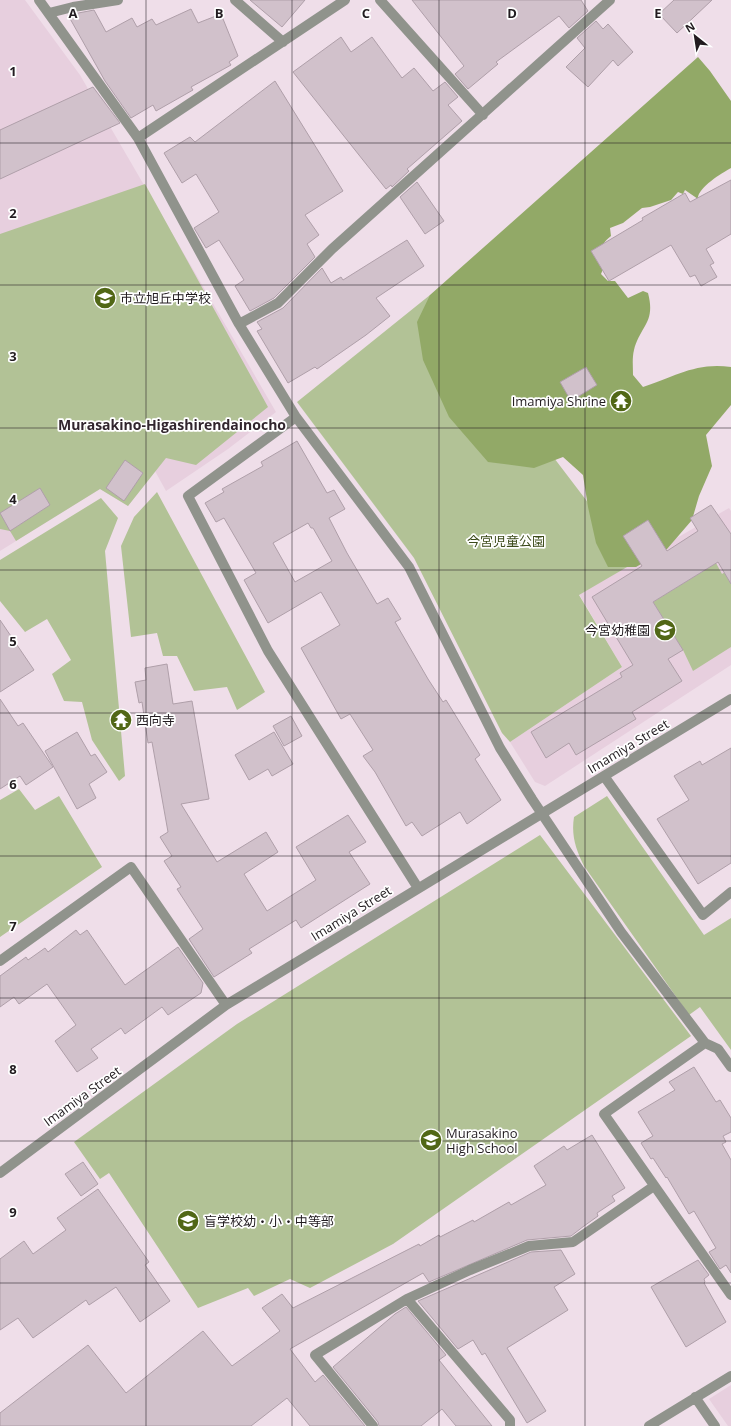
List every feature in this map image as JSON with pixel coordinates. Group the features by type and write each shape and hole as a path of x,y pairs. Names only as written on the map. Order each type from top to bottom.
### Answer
{"street":[{"path":"39,0 138,138 239,324 296,417 409,567 500,748 542,814 621,932 705,1042 718,1049 731,1067"},
{"path":"49,14 73,7 118,0"},
{"path":"235,0 283,42"},
{"path":"138,138 345,0"},
{"path":"380,0 483,115"},
{"path":"239,324 278,303 332,249 610,0"},
{"path":"296,417 188,496 268,651 418,888"},
{"name":"Imamiya Street","path":"0,1173 226,1005 731,699"},
{"path":"604,776 703,915 731,892"},
{"path":"0,961 131,867 226,1005"},
{"path":"705,1042 604,1114 731,1295"},
{"path":"373,1426 315,1355 407,1300 470,1270 530,1246 573,1242 654,1186"},
{"path":"407,1300 510,1420 510,1426"},
{"path":"649,1426 731,1376"},
{"path":"695,1398 715,1426"}],"shaded area":[{"name":"市立旭丘中学校","path":"0,0 25,0 80,75 276,412 228,449 166,491 155,471 128,506 100,489 0,551"},
{"name":"今宮幼稚園","path":"729,508 731,511 731,665 545,786 535,782 510,742 622,667 579,594"},
{"path":"731,1385 731,1426 728,1426 709,1399"}],"green space":[{"name":"Imamiya Shrine","path":"698,57 710,71 731,101 731,168 716,177 701,190 698,199 685,190 683,194 678,192 671,200 642,208 623,223 610,228 611,236 604,242 602,249 605,264 601,274 608,281 615,281 628,298 643,291 648,293 650,303 649,318 637,342 633,359 633,375 643,387 696,368 718,366 731,367 731,405 706,435 712,466 699,496 692,520 667,549 636,567 608,567 596,543 583,475 563,457 534,468 488,462 449,417 423,360 417,322 430,295"},
{"name":"市立旭丘中学校","path":"145,184 268,407 196,465 166,458 128,506 100,489 16,541 10,531 0,529 0,234"},
{"name":"今宮児童公園","path":"430,295 634,563 579,595 622,667 510,742 502,733 414,558 297,402"},
{"path":"157,492 265,692 237,710 227,687 194,691 177,656 163,656 157,633 131,637 121,546 134,517"},
{"path":"101,498 118,518 105,551 125,776 119,781 92,740 82,702 64,701 52,674 71,660 47,619 25,632 0,601 0,560"},
{"path":"716,563 722,574 731,568 731,647 693,671 683,650 653,602"},
{"path":"19,789 35,810 59,796 102,867 0,937 0,800"},
{"path":"607,796 704,935 731,918 731,1050 700,1007 689,1015 584,866 575,843 573,830 574,817"},
{"name":"Murasakino High School","path":"540,835 691,1036 393,1244 310,1288 290,1279 254,1296 248,1288 198,1308 109,1173 100,1179 74,1142 237,1024"}],"building":[{"path":"250,0 305,0 282,27"},
{"path":"412,0 581,0 588,11 569,28 559,16 496,62 498,64 468,89 455,74 464,66"},
{"path":"674,0 712,0 677,33 659,14"},
{"path":"191,9 198,23 221,14 238,56 229,62 231,65 191,87 193,90 156,111 153,105 131,118 105,81 68,15 94,10 106,32 132,18 137,27 152,19 156,25"},
{"path":"596,21 603,29 608,24 633,52 618,66 613,60 588,87 566,67 585,48 577,38"},
{"path":"341,37 351,52 372,37 402,78 414,68 433,91 445,82 458,97 448,105 462,121 407,169 409,171 392,187 391,185 386,189 293,72"},
{"path":"275,81 343,191 305,215 319,235 307,244 315,257 274,298 250,311 235,286 244,280 219,240 206,248 194,228 219,212 196,174 182,183 164,153 190,137 195,142"},
{"path":"93,87 120,123 0,179 0,130"},
{"path":"731,180 731,234 706,249 714,263 710,265 717,277 701,286 695,275 690,277 671,245 609,281 591,251 643,220 642,218 685,193 690,202"},
{"path":"417,182 444,221 425,234 400,197"},
{"path":"407,240 424,266 376,298 390,316 366,335 317,369 315,367 288,383 257,331 262,329 257,322 283,308 322,268 331,283 341,277 343,280"},
{"path":"586,367 597,385 571,401 560,382"},
{"path":"297,441 327,493 334,490 345,509 329,518 347,553 377,604 388,598 401,619 395,622 428,679 443,702 446,700 480,755 475,759 501,800 467,824 460,812 422,836 412,822 406,826 375,772 363,756 373,750 350,714 341,719 301,648 340,625 321,592 268,623 244,580 256,573 224,518 216,522 205,503 224,492 222,489 263,466 261,462","holes":["308,523 311,528 313,528 332,561 295,582 273,543"]},
{"path":"125,460 143,473 124,501 106,488"},
{"path":"40,488 50,505 10,531 0,513"},
{"path":"711,505 731,534 731,584 718,562 653,602 683,650 668,659 682,681 632,712 636,719 576,755 569,743 546,758 531,732 622,677 620,673 633,665 592,597 642,566 623,536 648,520 667,551 698,531 690,518"},
{"path":"0,620 34,670 0,692"},
{"path":"167,664 173,704 192,701 209,799 181,804 217,862 266,832 278,852 244,874 267,911 316,880 296,847 348,815 366,842 349,852 370,884 301,928 296,920 249,949 252,953 214,977 189,939 203,929 177,889 181,887 164,861 172,856 160,837 168,832 152,742 148,743 142,702 139,703 135,682 146,680 145,668"},
{"path":"0,699 18,726 23,723 53,767 26,785 20,776 0,789"},
{"path":"291,716 302,736 284,746 273,726"},
{"path":"77,732 91,756 95,754 107,772 89,784 96,798 77,809 45,751"},
{"path":"274,732 293,764 272,776 268,769 249,780 235,755"},
{"path":"731,748 731,863 698,884 657,819 689,800 674,776 700,761 702,765"},
{"path":"76,930 80,935 87,930 125,985 178,947 203,983 201,993 168,1015 162,1007 125,1034 121,1028 91,1049 98,1058 77,1072 55,1041 76,1025 47,984 19,1004 14,997 0,1007 0,976 26,957 28,960 45,948 48,952"},
{"path":"694,1067 716,1102 720,1100 731,1118 731,1132 723,1136 726,1142 722,1144 731,1160 731,1273 726,1265 720,1269 709,1252 716,1248 694,1211 689,1214 667,1177 666,1178 653,1158 651,1159 641,1143 653,1136 638,1112 675,1090 669,1082"},
{"path":"592,1135 625,1188 612,1196 615,1201 597,1213 598,1216 571,1236 527,1240 429,1282 423,1273 290,1349 315,1382 323,1375 365,1426 310,1426 287,1398 251,1426 0,1426 0,1413 88,1345 126,1393 203,1331 232,1366 280,1331 262,1308 282,1294 293,1308 419,1244 420,1246 439,1235 440,1237 473,1220 474,1222 509,1202 511,1205 546,1185 534,1166 564,1146 567,1150"},
{"path":"83,1162 98,1184 81,1196 65,1174"},
{"path":"98,1189 149,1262 145,1265 170,1301 140,1322 116,1287 89,1305 86,1300 33,1338 18,1318 0,1330 0,1259 24,1241 33,1254 66,1230 57,1218"},
{"path":"561,1250 575,1274 554,1287 568,1310 507,1348 546,1411 527,1423 485,1353 482,1355 473,1340 458,1349 418,1301 531,1252"},
{"path":"698,1260 709,1275 704,1279 704,1283 726,1322 686,1347 651,1287"},
{"path":"406,1307 446,1355 439,1360 492,1426 456,1426 442,1409 421,1426 379,1426 378,1422 333,1367 395,1314"}],"place":[{"name":"市立旭丘中学校","path":"105,298"},
{"name":"Imamiya Shrine","path":"621,401"},
{"name":"今宮幼稚園","path":"665,630"},
{"name":"西向寺","path":"121,720"},
{"name":"Murasakino High School","path":"431,1140"},
{"name":"盲学校幼・小・中等部","path":"188,1221"}],"district":[{"name":"Murasakino-Higashirendainocho","path":"172,425"}]}
